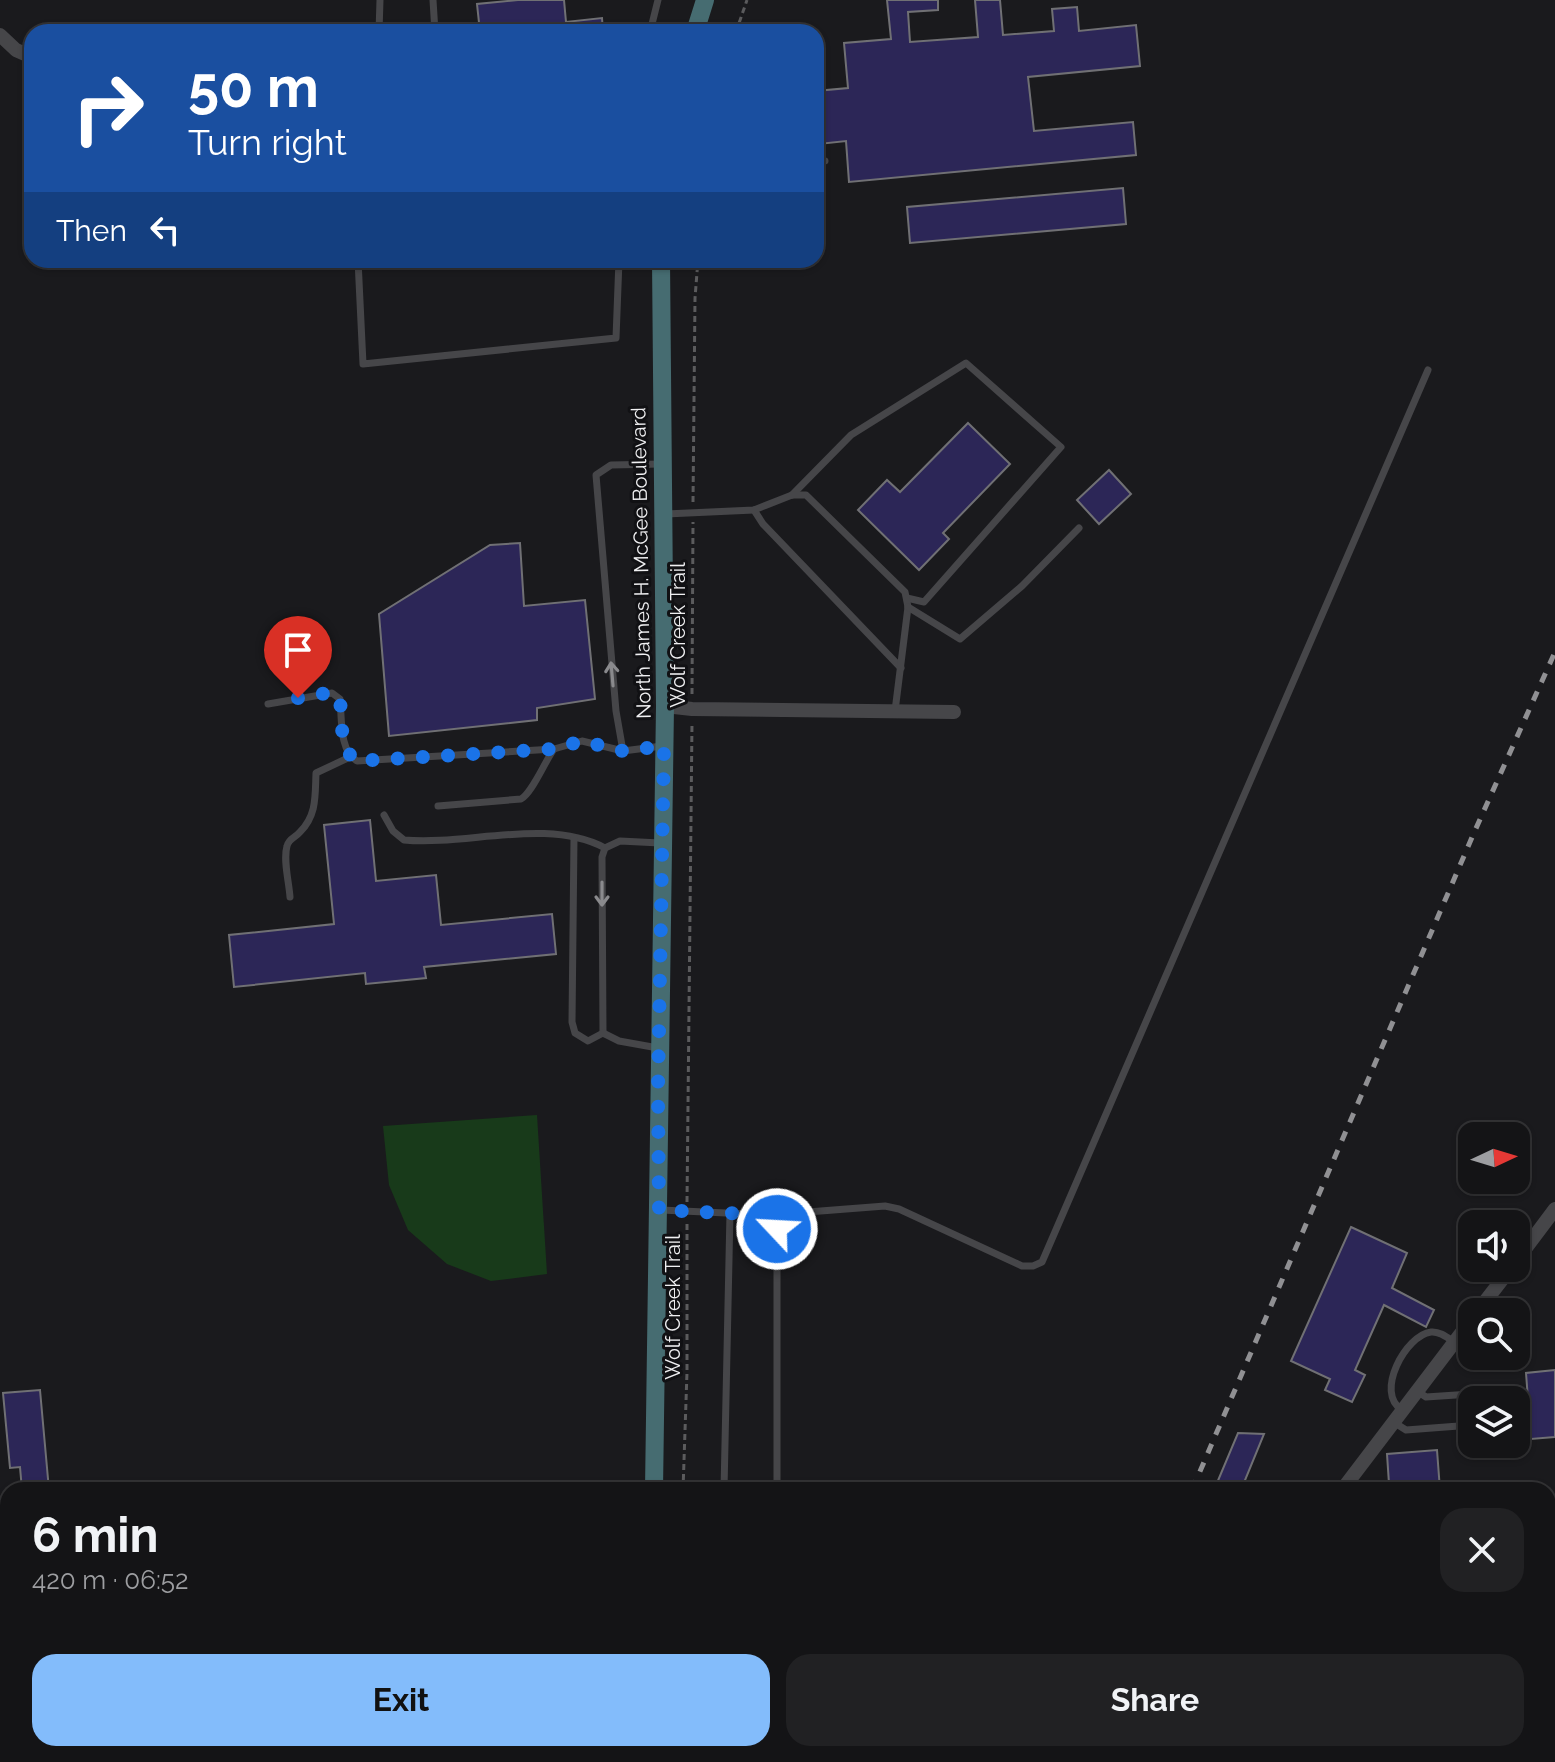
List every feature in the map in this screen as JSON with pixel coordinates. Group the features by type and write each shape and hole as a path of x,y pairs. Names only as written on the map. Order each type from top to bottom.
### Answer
{"main road":[{"path":"698,24 705,0"},
{"name":"North James H. McGee Boulevard","path":"654,1482 665,706 661,268"}],"street":[{"path":"0,35 24,54"},
{"path":"665,706 692,709 954,712"},
{"path":"1530,1242 1555,1209"},
{"path":"1488,1298 1500,1282"},
{"path":"1348,1482 1458,1337"}],"lane":[{"path":"379,24 380,0"},
{"path":"433,0 434,24"},
{"path":"652,24 658,0"},
{"path":"358,268 363,364 616,338 619,268"},
{"path":"792,495 851,435 966,363 1061,447 924,602 907,598"},
{"path":"659,1210 769,1215 885,1206 899,1209 1022,1266 1042,1262 1428,370"},
{"path":"623,751 614,695 596,475 611,465 662,464"},
{"path":"662,514 754,510 792,495 806,495 905,592 908,607 895,711"},
{"path":"754,510 763,524 901,668"},
{"path":"908,607 960,639 1022,586 1079,528"},
{"path":"268,704 327,693 340,699 345,748 350,757 357,761 554,749 582,741 623,751 664,746"},
{"path":"438,806 521,799 531,793 540,769 554,749"},
{"path":"290,897 286,848 310,819 317,803 316,773 350,757"},
{"path":"384,815 393,831 404,840 557,834 593,841 605,848"},
{"path":"574,838 572,1022 575,1033 588,1041 603,1033"},
{"path":"603,1033 602,857 605,848 620,841 663,843"},
{"path":"603,1033 619,1041 659,1048"},
{"path":"724,1482 730,1213"},
{"path":"769,1215 777,1229 777,1482"},
{"path":"1454,1342 1431,1332 1413,1341 1400,1360 1390,1382 1389,1393 1406,1430 1458,1426"},
{"path":"1417,1391 1426,1397 1458,1395"}],"path":[{"path":"739,24 747,0"},
{"name":"Wolf Creek Trail","path":"683,1482 687,1372 697,268"}],"green space":[{"path":"537,1115 547,1274 491,1281 447,1264 408,1230 389,1185 383,1126"}],"building":[{"path":"564,0 566,22 602,18 602,24 479,24 477,4"},
{"path":"887,0 938,0 938,10 908,12 910,42 978,37 975,0 1000,0 1003,35 1054,31 1052,9 1077,7 1079,31 1136,25 1140,66 1028,77 1034,131 1133,122 1136,155 849,182 846,141 824,143 824,90 848,88 844,43 891,39"},
{"path":"1123,188 1126,224 910,243 907,207"},
{"path":"968,423 1010,464 943,533 949,539 919,570 858,510 887,480 900,492"},
{"path":"1109,470 1131,494 1099,524 1077,500"},
{"path":"520,543 524,606 585,600 595,699 537,708 537,720 389,736 379,614 490,545"},
{"path":"370,820 376,881 436,875 441,925 552,914 556,954 424,967 426,978 366,984 365,973 234,987 229,935 334,924 324,825"},
{"path":"1351,1227 1407,1253 1392,1288 1434,1310 1426,1327 1384,1305 1355,1370 1365,1375 1352,1402 1325,1390 1330,1379 1291,1361"},
{"path":"1555,1370 1555,1437 1531,1439 1530,1386 1527,1386 1526,1373"},
{"path":"40,1390 48,1482 21,1482 20,1467 10,1468 3,1393"},
{"path":"1238,1433 1264,1434 1244,1482 1217,1482"},
{"path":"1437,1450 1439,1482 1389,1482 1387,1454"}],"railway":[{"path":"1195,1482 1473,835 1555,652"}],"route":[{"path":"298,698 332,693 340,699 345,748 350,757 357,761 554,749 582,741 623,751 664,746 659,1210 769,1215 777,1229"}]}
